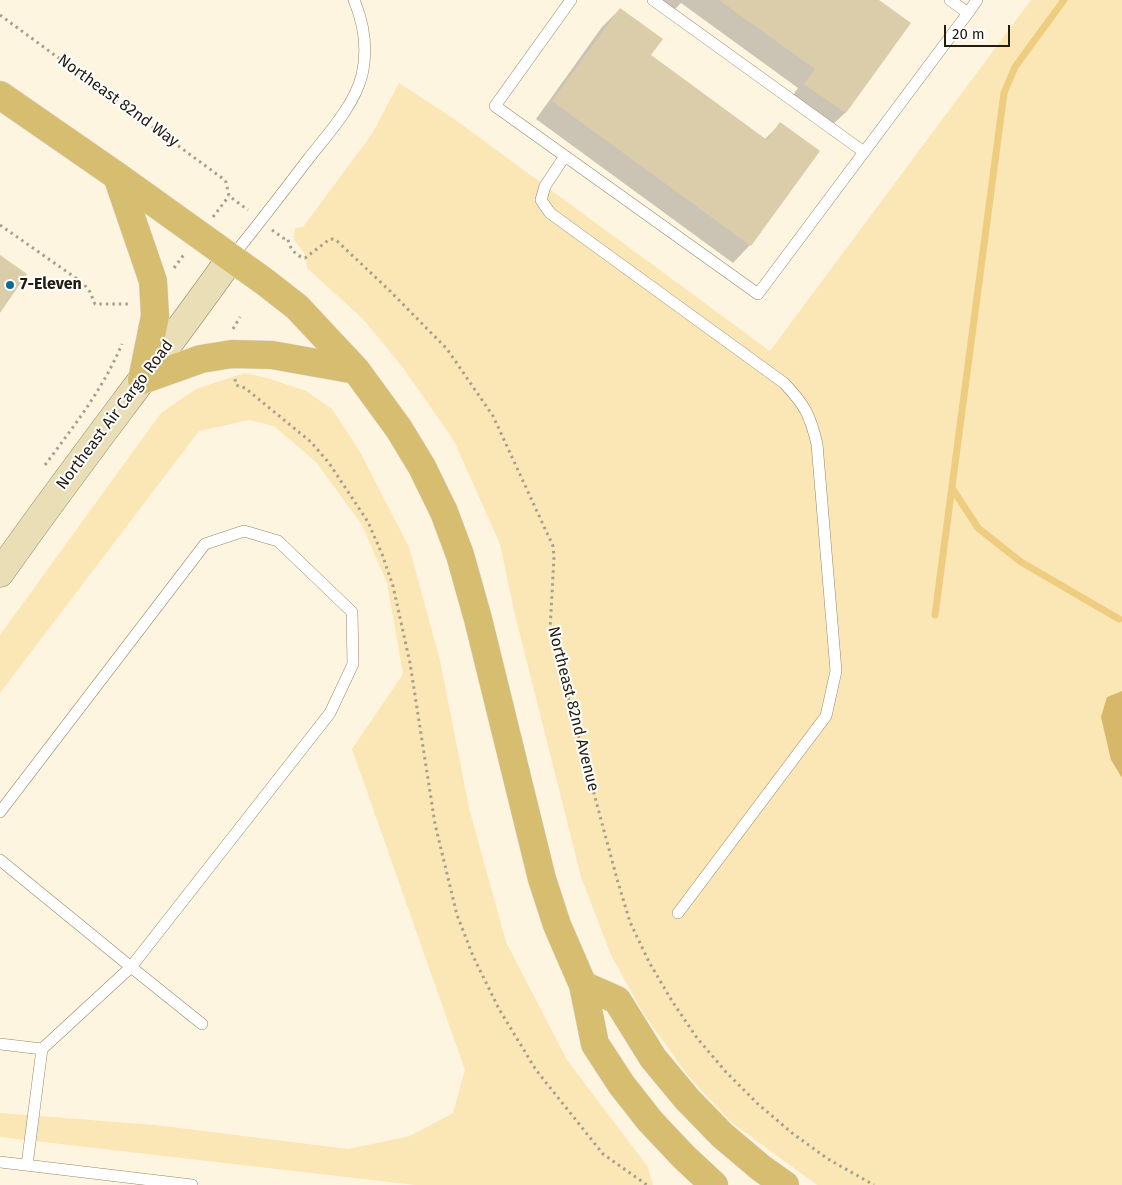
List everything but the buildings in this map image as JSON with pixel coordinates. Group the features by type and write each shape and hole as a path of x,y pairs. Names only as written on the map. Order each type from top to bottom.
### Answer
{"main road":[{"path":"0,95 117,176 297,307 356,370 399,428 422,466 444,512 460,556 478,618 542,879 557,925 583,985 595,1044 621,1084 650,1121 714,1185"},
{"path":"117,176 153,280 155,316 142,380"},
{"path":"142,380 201,360 232,354 272,355 356,370"},
{"path":"583,985 616,1000 654,1058 687,1098 722,1135 761,1168 785,1185"}],"street":[{"name":"Northeast Air Cargo Road","path":"0,573 59,490 231,258"}],"lane":[{"path":"231,258 351,102 362,75 365,41 363,26 354,0"},
{"path":"571,0 495,106 758,294 977,0"},
{"path":"653,0 864,152"},
{"path":"950,0 968,13"},
{"path":"565,156 545,186 541,200 550,214 784,383 800,400 811,419 817,444 836,671 826,716 678,913"},
{"path":"0,812 205,544 244,531 278,541 352,612 353,664 330,713 131,967 42,1049 26,1165"},
{"path":"0,860 202,1024"},
{"path":"0,1044 42,1049"},
{"path":"0,1162 192,1185"}],"path":[{"name":"Northeast 82nd Way","path":"0,15 222,178 227,185 228,194"},
{"path":"224,203 228,194 240,204"},
{"path":"0,224 83,283 90,292 95,304 133,304 131,313"},
{"name":"Northeast 82nd Avenue","path":"283,238 288,239 290,250 302,258 305,258 330,239 337,241 390,290 447,349 493,416 553,546 550,630 617,879 630,922 649,962 697,1038 726,1072 758,1104 792,1133 821,1154 874,1185"},
{"path":"232,331 240,317"},
{"path":"43,467 105,380 124,339"},
{"path":"236,385 245,388 311,442 329,463 368,522 393,586 410,663 435,824 457,915 473,956 499,1009 536,1070 603,1154 647,1185"}],"shaded area":[{"path":"1031,0 1122,0 1122,691 1107,697 1111,760 1122,778 1122,1185 817,1185 731,1122 689,1077 643,1013 611,955 581,877 514,611 500,544 454,441 404,369 364,320 307,268 305,254 294,240 295,228 303,227 372,134 399,83 457,121 770,351"},
{"path":"245,373 306,391 332,409 359,450 409,547 440,660 469,808 506,942 567,1060 648,1167 653,1185 415,1185 0,1137 0,1113 155,1125 348,1149 410,1136 453,1113 465,1070 352,749 403,674 387,583 362,525 316,462 274,426 249,420 199,431 0,693 0,635 161,413 196,389"},
{"path":"1122,691 1122,778 1111,760 1101,717 1107,697"}],"waterway":[{"path":"935,615 1004,93 1015,67 1064,0"},
{"path":"952,488 978,528 1021,562 1119,619"}],"place":[{"name":"7-Eleven","path":"10,285"}]}
